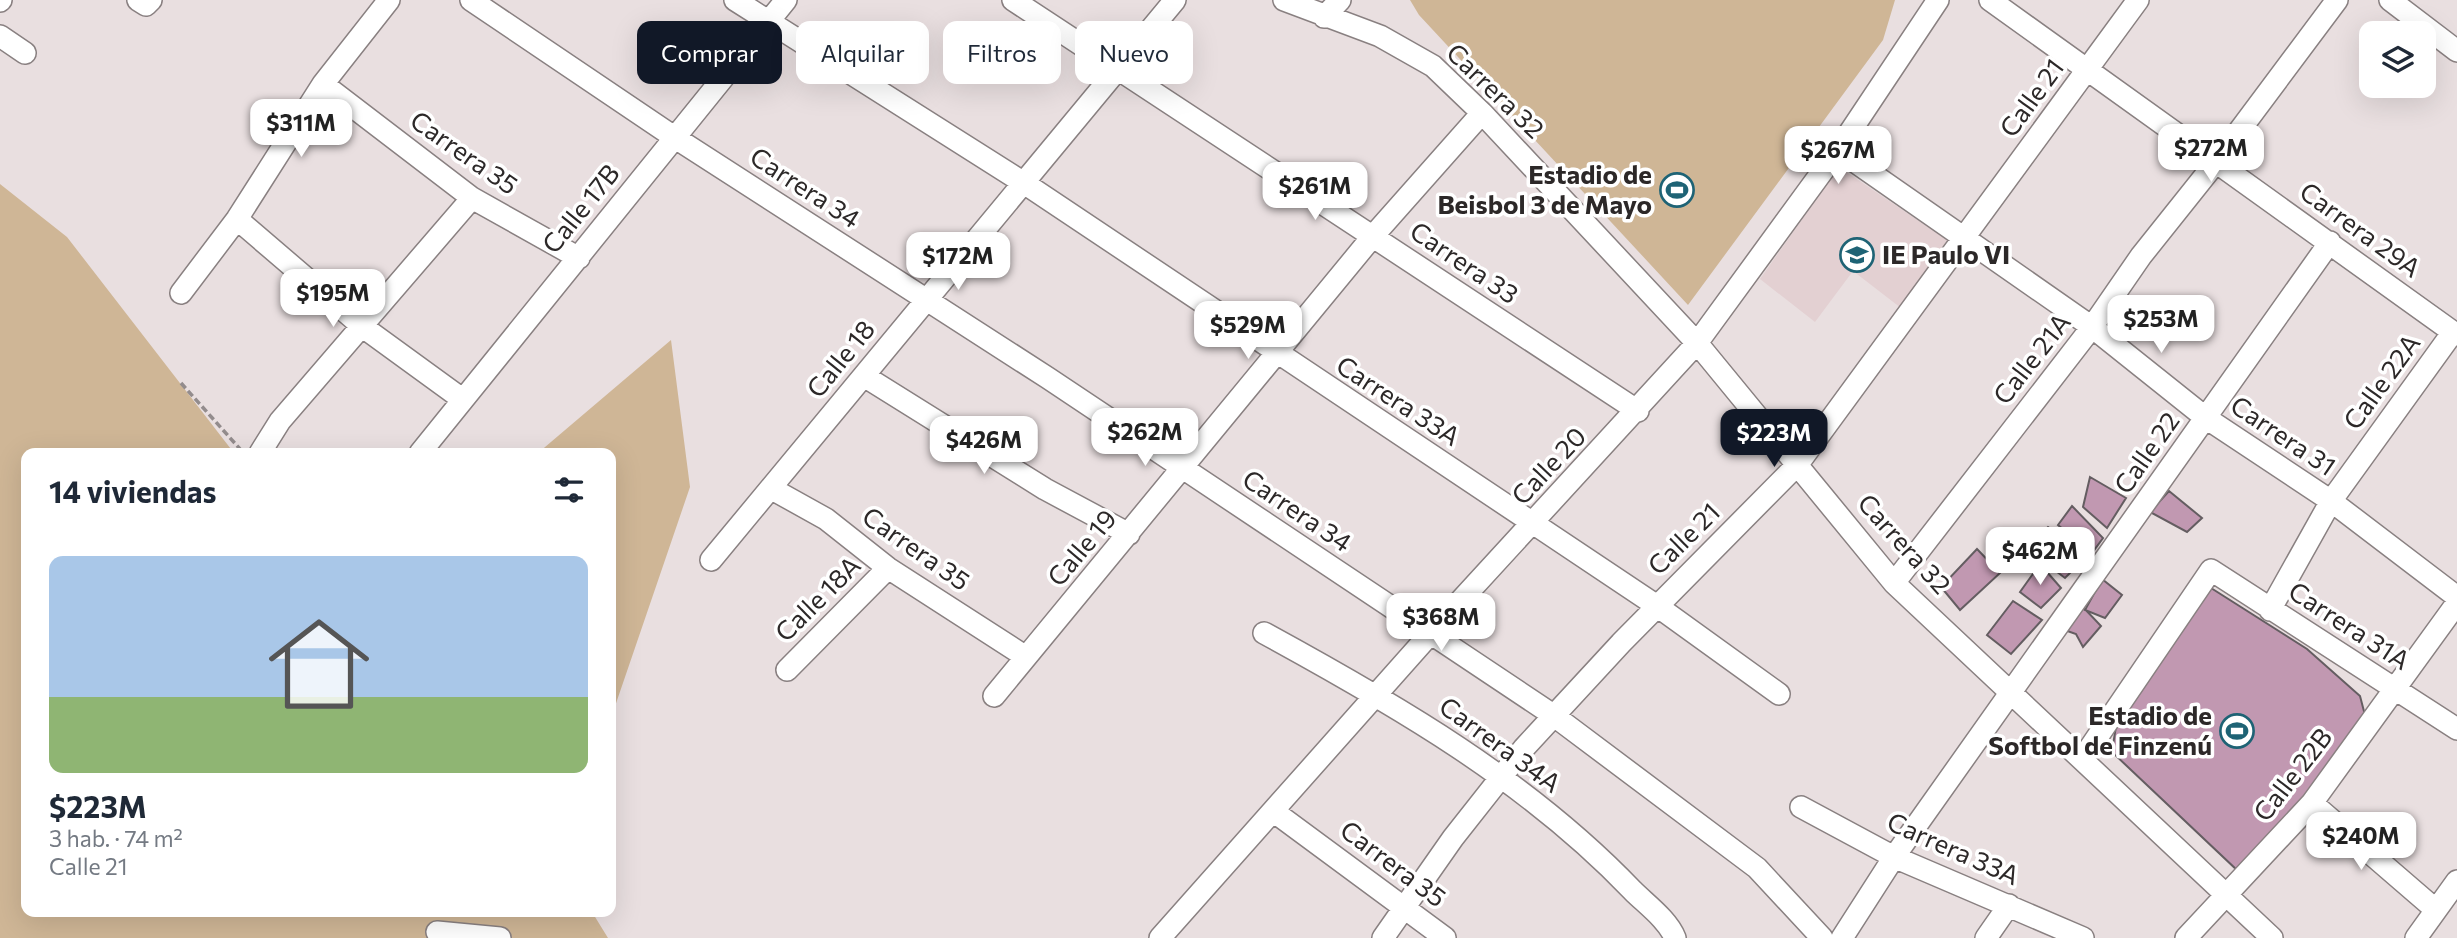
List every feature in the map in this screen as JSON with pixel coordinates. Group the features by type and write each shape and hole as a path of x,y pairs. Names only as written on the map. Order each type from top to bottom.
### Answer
{"street":[{"path":"181,293 237,219 323,84 389,0"},
{"name":"Carrera 34","path":"471,0 674,137 1184,469 1553,715 1757,868 1822,938"},
{"name":"Carrera 33A","path":"735,0 1024,183 1657,606 1779,694"},
{"name":"Calle 17B","path":"424,448 786,0"},
{"name":"Carrera 33","path":"1013,0 1075,40"},
{"name":"Calle 18","path":"1159,21 1175,0"},
{"path":"1324,17 1340,0"},
{"name":"Calle 20","path":"1165,936 1430,634 1697,344 1838,150 1938,0"},
{"name":"Carrera 29A","path":"1990,0 2086,72 2330,242 2455,333"},
{"name":"Calle 21","path":"1383,938 1453,838 1553,715 1798,464 2138,0"},
{"name":"Calle 21A","path":"1894,583 2092,327 2141,256 2216,162 2337,0"},
{"path":"2390,0 2457,51"},
{"name":"Carrera 32","path":"1286,1 1380,36 1433,66 1482,113 1697,344 1894,583 2014,692 2272,938"},
{"path":"0,36 24,53"},
{"name":"Carrera 35","path":"323,84 472,198 579,258"},
{"name":"Calle 18","path":"711,560 925,300 1108,84"},
{"name":"Carrera 33","path":"1144,84 1637,411"},
{"name":"Calle 19","path":"994,696 1184,469 1373,236 1482,113"},
{"name":"Carrera 31","path":"1838,150 2092,327 2206,418 2331,501 2457,597"},
{"path":"263,448 280,421 472,198"},
{"path":"237,219 363,327 462,399"},
{"name":"Calle 22","path":"1842,938 1894,857 2014,692 2330,242"},
{"name":"Calle 22A","path":"2270,610 2331,501 2455,333"},
{"path":"864,376 1045,489 1129,534"},
{"name":"Carrera 35","path":"772,489 826,519 888,568 1026,657"},
{"name":"Calle 18A","path":"787,670 888,568"},
{"name":"Carrera 31A","path":"2083,758 2211,570 2457,729"},
{"name":"Calle 22B","path":"2186,938 2312,803 2457,603"},
{"name":"Carrera 34A","path":"1264,633 1378,695 1504,776 1621,878 1675,938"},
{"path":"2312,803 2436,910"},
{"name":"Carrera 33A","path":"1801,807 1894,857 2083,938"},
{"name":"Carrera 35","path":"1273,811 1445,938"},
{"path":"2416,938 2457,881"},
{"path":"1986,938 2008,905"},
{"path":"437,932 500,938"}],"path":[{"path":"181,383 240,448"}],"shaded area":[{"name":"Estadio de Beisbol 3 de Mayo","path":"1410,0 1895,0 1883,40 1688,305 1419,15"},
{"name":"IE Paulo VI","path":"1839,167 1947,240 1901,308 1853,271 1815,322 1760,279"},
{"path":"0,184 67,237 230,448 21,448 21,917 595,917 608,938 0,938"},
{"path":"671,340 690,487 616,703 616,448 544,448"}],"building":[{"path":"2090,477 2126,498 2107,528 2083,507"},
{"path":"2169,491 2202,518 2187,532 2150,512"},
{"path":"2072,506 2103,538 2092,553 2058,525"},
{"path":"2048,527 2086,557 2065,578 2026,548"},
{"path":"1977,549 2000,573 1960,610 1941,587"},
{"path":"2040,564 2061,588 2041,608 2020,592"},
{"path":"2102,579 2122,595 2105,618 2085,610"},
{"name":"Estadio de Softbol de Finzenú","path":"2211,588 2307,649 2360,696 2366,719 2312,794 2238,871 2112,752 2116,726"},
{"path":"2013,601 2042,620 2011,654 1987,635"},
{"path":"2082,606 2101,626 2083,647 2076,634 2059,628"}],"place":[{"name":"Estadio de Beisbol 3 de Mayo","path":"1677,190"},
{"name":"IE Paulo VI","path":"1857,255"},
{"name":"Estadio de Softbol de Finzenú","path":"2237,731"}]}
